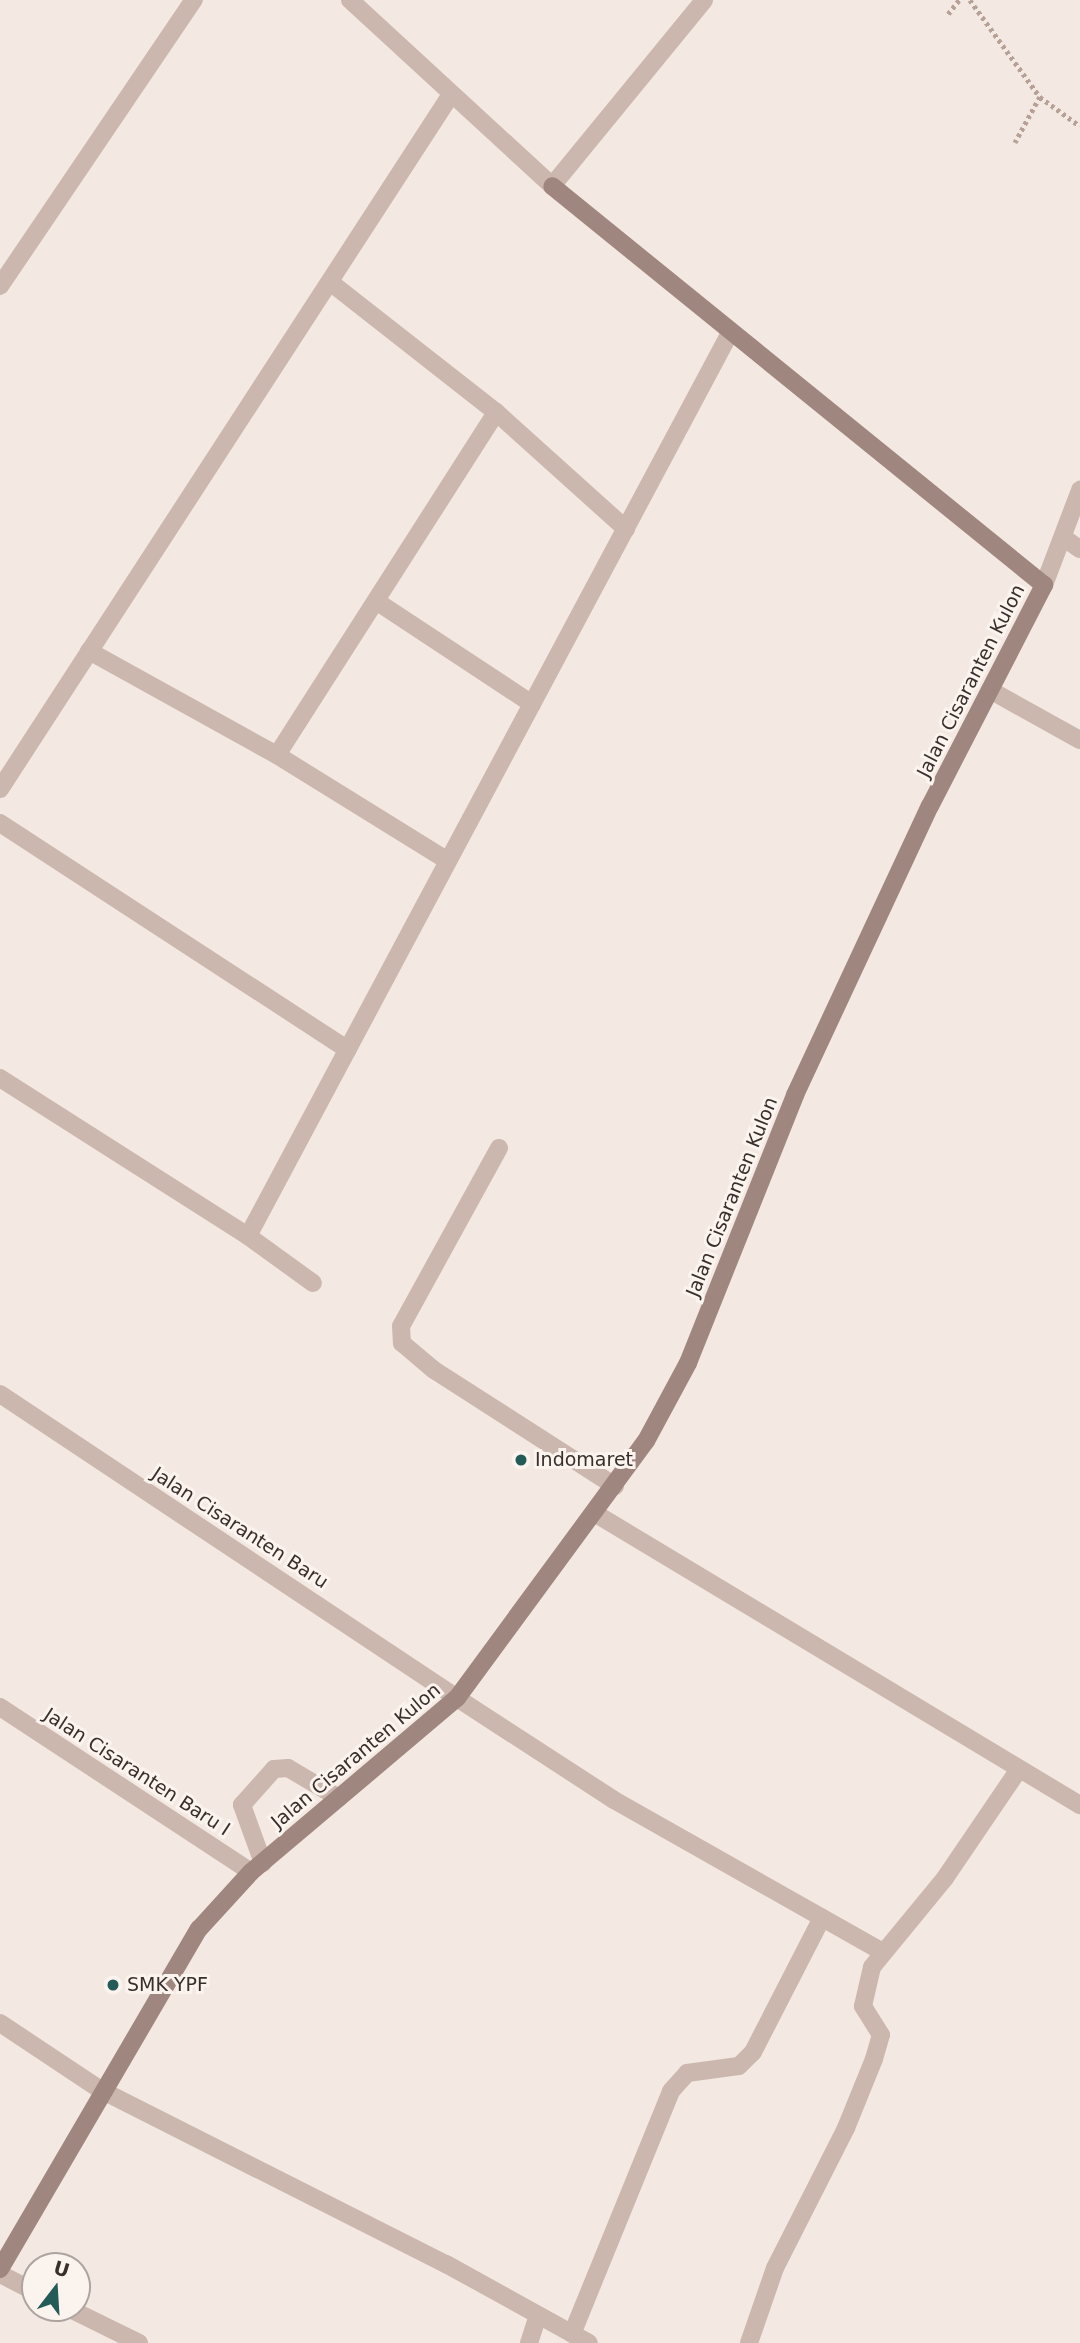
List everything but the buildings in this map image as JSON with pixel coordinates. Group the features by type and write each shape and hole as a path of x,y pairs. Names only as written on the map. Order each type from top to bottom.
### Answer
{"main road":[{"name":"Jalan Cisaranten Kulon","path":"0,2269 100,2090 199,1928 257,1867 457,1698 596,1514 646,1441 688,1363 796,1095 930,806 1044,585 552,186"}],"street":[{"path":"0,286 194,0"},
{"path":"350,0 450,96 552,186 704,0"},
{"path":"0,789 450,96"},
{"path":"330,282 496,412 625,529"},
{"path":"248,1236 730,333"},
{"path":"277,755 496,412"},
{"path":"1044,585 1080,491"},
{"path":"1064,538 1080,549"},
{"path":"376,601 532,704"},
{"path":"89,651 277,755 448,861"},
{"path":"990,691 1080,740"},
{"path":"0,823 348,1050"},
{"path":"0,1078 248,1236 313,1283"},
{"path":"499,1148 401,1326 402,1343 434,1370 615,1486"},
{"name":"Jalan Cisaranten Baru","path":"0,1394 614,1800 883,1952"},
{"path":"596,1514 1080,1805"},
{"name":"Jalan Cisaranten Baru I","path":"0,1707 257,1867"},
{"path":"257,1867 242,1805 274,1769 288,1768 339,1798"},
{"path":"749,2343 775,2268 840,2140 874,2059 881,2035 863,2006 873,1966 944,1878 1019,1769"},
{"path":"572,2334 671,2091 687,2073 738,2066 753,2052 822,1918"},
{"path":"0,2023 100,2090 589,2343"},
{"path":"0,2274 21,2285"},
{"path":"529,2343 538,2316"},
{"path":"91,2319 139,2343"}],"path":[{"path":"948,14 959,0"},
{"path":"970,0 1040,97 1080,126"},
{"path":"1015,144 1040,97"}],"place":[{"name":"Indomaret","path":"521,1460"},
{"name":"SMK YPF","path":"113,1985"}]}
